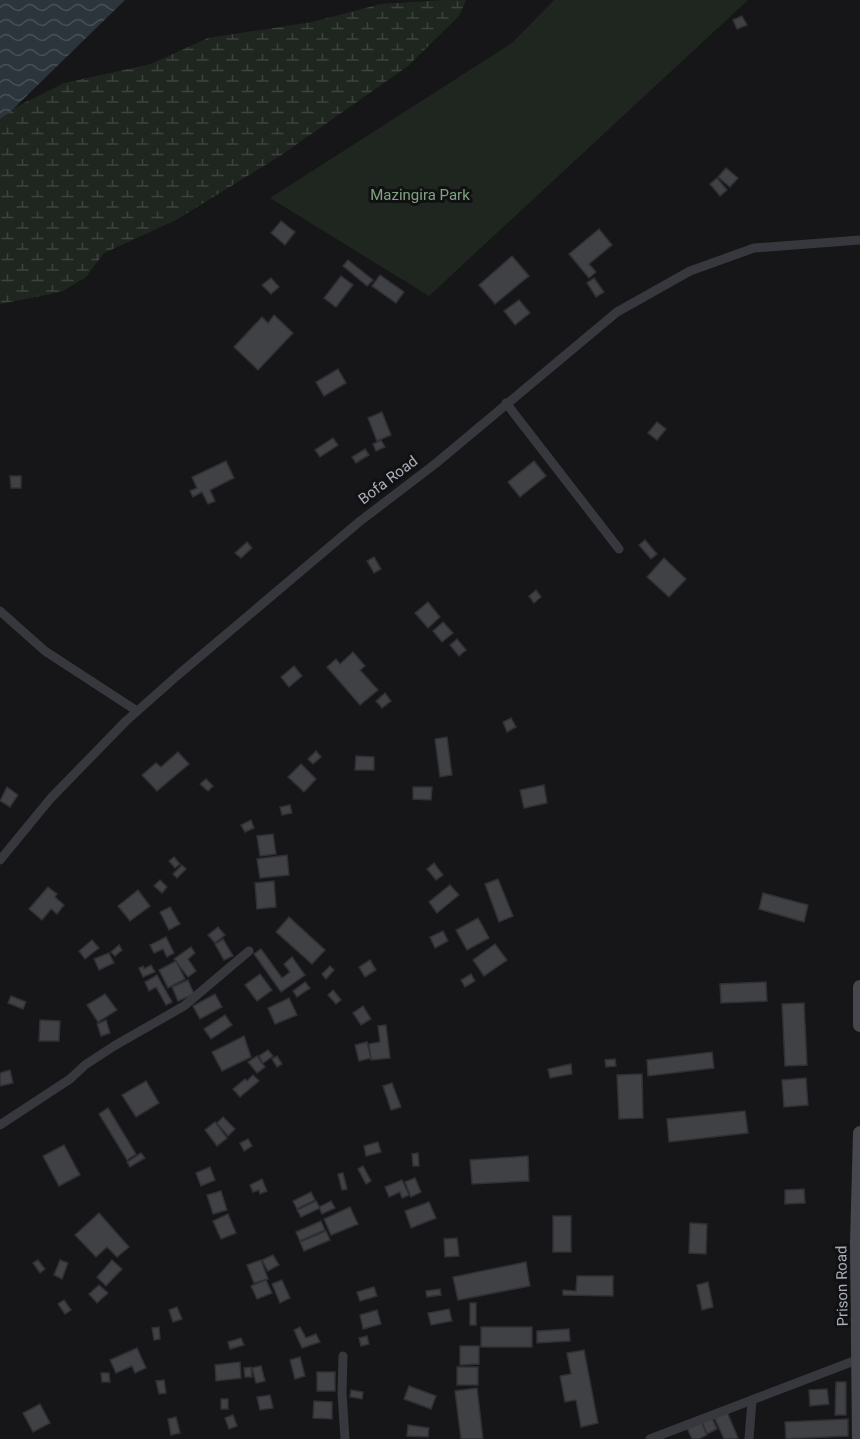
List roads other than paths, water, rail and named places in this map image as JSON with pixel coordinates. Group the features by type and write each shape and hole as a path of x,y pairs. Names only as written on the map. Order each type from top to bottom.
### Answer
{"street":[{"name":"Bofa Road","path":"0,860 51,798 137,711 359,522 435,464 617,312 690,271 754,248 860,240"},
{"path":"506,403 619,549"},
{"path":"0,611 45,651 137,711"},
{"path":"0,1125 70,1079 85,1065 114,1046 184,1006 249,951"},
{"path":"860,987 860,1025"},
{"name":"Prison Road","path":"860,1133 857,1243 860,1439"},
{"path":"343,1356 342,1393 345,1439"},
{"path":"650,1439 859,1359"},
{"path":"749,1439 752,1400"}],"water":[{"path":"0,0 125,0 10,112 0,119"}],"park label":[{"name":"Mazingira Park","path":"420,195"}]}
